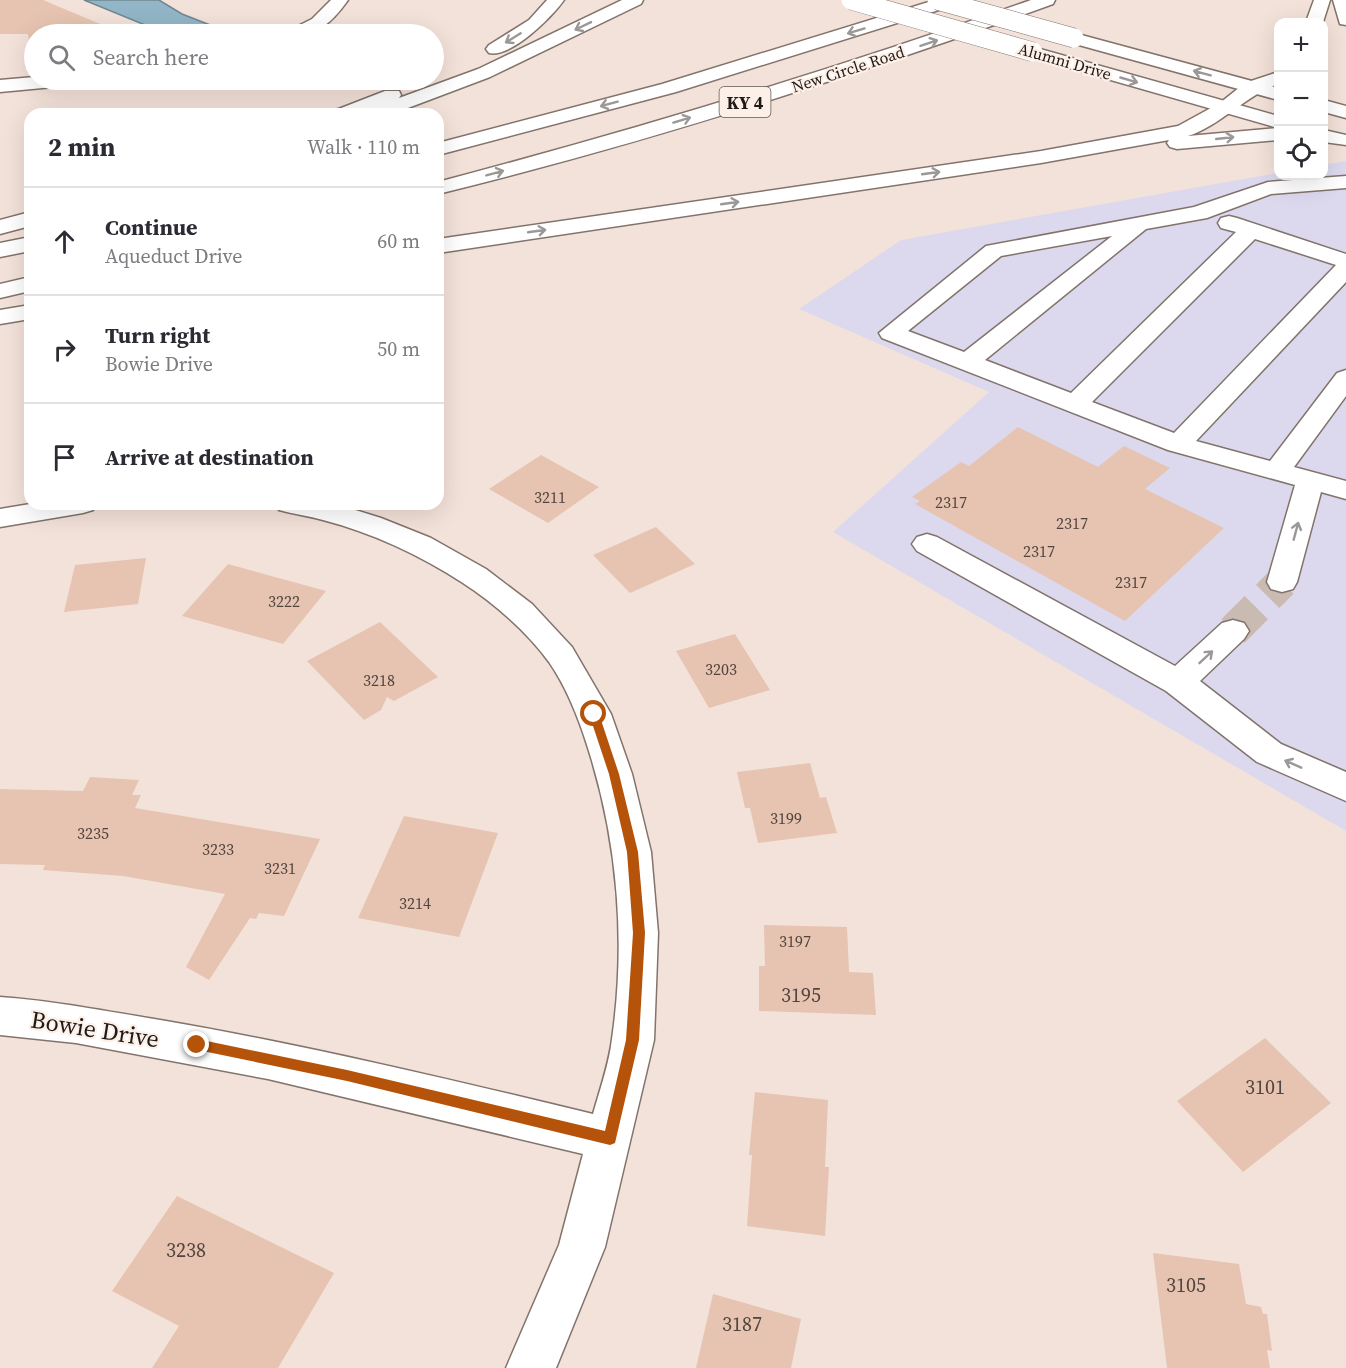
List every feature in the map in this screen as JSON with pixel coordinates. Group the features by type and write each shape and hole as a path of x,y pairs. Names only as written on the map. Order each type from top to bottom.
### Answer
{"main road":[{"path":"316,24 340,0"},
{"path":"444,74 473,61 516,37 535,24 556,0"},
{"path":"444,88 484,73 635,0"},
{"name":"Alumni Drive","path":"851,0 1274,121"},
{"name":"Alumni Drive","path":"937,0 1274,93"},
{"name":"New Circle Road","path":"444,147 669,88 952,0"},
{"name":"New Circle Road","path":"444,186 636,134 810,82 942,39 1047,0"},
{"path":"1316,18 1322,0"},
{"path":"1341,0 1346,20"},
{"path":"444,245 1041,157 1184,131 1227,107 1252,87 1274,79"},
{"path":"0,86 24,84"},
{"path":"359,108 404,90"},
{"path":"390,108 438,90"},
{"path":"1328,107 1346,112"},
{"path":"1041,157 1274,134"},
{"path":"1346,182 1268,188 1199,213 994,251 891,333 1178,444 1346,490"},
{"path":"1199,213 1346,261"},
{"path":"0,227 24,221"},
{"path":"967,362 1140,224"},
{"path":"1075,404 1251,230"},
{"path":"0,250 24,245"},
{"path":"1178,444 1341,280"},
{"path":"0,291 24,285"},
{"path":"0,317 24,313"},
{"path":"1276,472 1346,378"},
{"path":"1282,582 1310,480"},
{"path":"0,518 47,510"},
{"path":"321,510 371,525 421,545 475,576 521,612 561,655 594,714 614,774 632,852 639,933 633,1040 582,1247 531,1368"},
{"path":"927,544 1178,682 1269,753 1346,788"},
{"path":"1178,682 1233,631"},
{"name":"Bowie Drive","path":"0,1016 31,1018 197,1045 347,1076 610,1139"}],"shaded area":[{"path":"1346,161 1346,831 833,532 989,392 799,309 901,240 1274,174 1274,180 1328,180 1328,164"}],"water":[{"path":"84,0 159,0 182,14 207,24 143,24"}],"building":[{"path":"0,0 43,0 100,24 24,24 24,34 0,34"},
{"path":"1018,427 1098,467 1124,446 1170,468 1145,489 1224,528 1125,621 915,504 920,501 912,497 961,462 969,466"},
{"path":"541,455 599,487 548,523 489,489"},
{"path":"656,527 695,564 630,593 593,555"},
{"path":"146,558 138,604 64,612 75,565"},
{"path":"228,564 326,591 283,644 182,616"},
{"path":"380,622 438,677 394,701 387,697 381,710 364,720 307,661"},
{"path":"735,634 770,690 709,708 676,651"},
{"path":"810,763 820,798 826,797 837,833 758,843 750,808 745,808 737,772"},
{"path":"90,777 139,780 132,795 141,795 135,808 320,839 284,916 259,913 256,919 250,918 209,980 186,967 225,894 123,876 43,870 45,865 0,864 0,789 83,791"},
{"path":"404,816 498,833 459,937 358,918"},
{"path":"764,925 847,927 849,972 873,973 876,1015 759,1011 759,966 765,966"},
{"path":"1265,1038 1331,1103 1243,1172 1177,1101"},
{"path":"755,1092 828,1100 825,1167 829,1167 825,1236 747,1226 752,1155 749,1155"},
{"path":"177,1196 334,1273 278,1368 152,1368 179,1326 112,1291"},
{"path":"1153,1253 1239,1264 1246,1304 1261,1307 1263,1314 1267,1314 1272,1351 1267,1350 1270,1368 1167,1368"},
{"path":"713,1294 801,1319 791,1368 696,1368"}],"tunnel":[{"path":"1233,631 1282,582"}],"route":[{"path":"197,1045 347,1076 610,1139 633,1040 639,933 632,852 614,774 594,714"}]}
